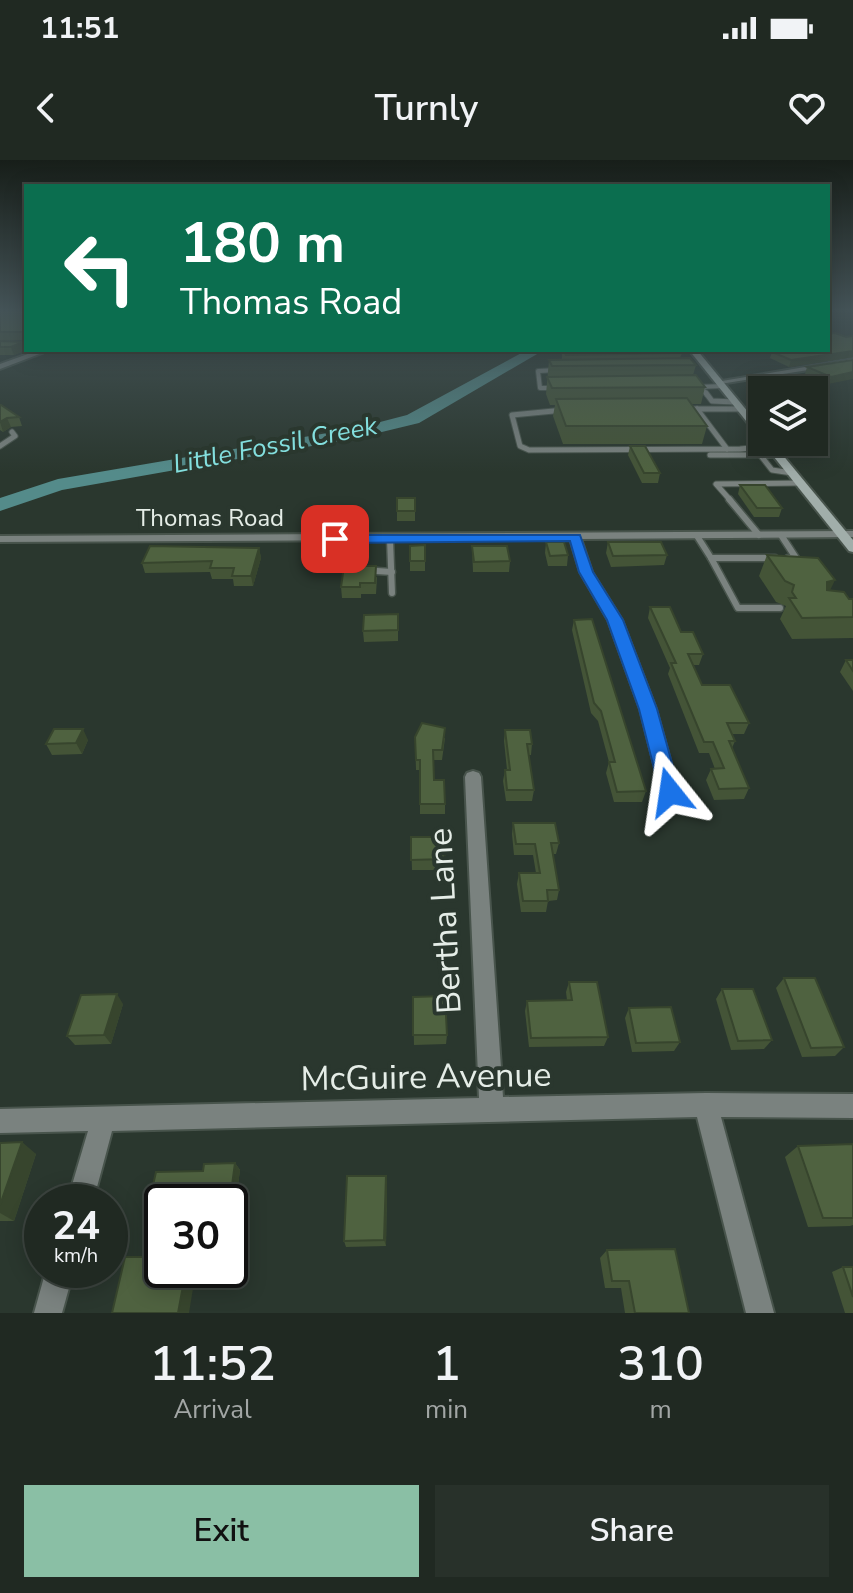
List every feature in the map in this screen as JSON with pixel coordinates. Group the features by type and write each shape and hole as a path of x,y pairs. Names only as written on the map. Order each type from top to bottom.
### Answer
{"main road":[{"path":"705,365 748,418"},
{"path":"776,456 848,534 853,548"}],"street":[{"path":"722,384 831,365"},
{"name":"Thomas Road","path":"0,539 848,534"},
{"path":"575,537 586,572 615,620 648,709 670,792"},
{"name":"Bertha Lane","path":"473,777 492,1110"},
{"path":"706,1105 760,1313"},
{"name":"McGuire Avenue","path":"0,1121 706,1105 853,1106"},
{"path":"85,1184 104,1117"},
{"path":"48,1313 55,1288"}],"lane":[{"path":"696,369 709,369"},
{"path":"566,370 538,371 540,388 570,388"},
{"path":"687,387 722,384"},
{"path":"701,387 712,401 738,405"},
{"path":"683,409 738,405"},
{"path":"697,409 727,449"},
{"path":"572,410 512,415 520,446 529,450 748,449"},
{"path":"0,446 15,436 12,432"},
{"path":"710,455 748,451"},
{"path":"759,535 716,484 801,483"},
{"path":"711,558 796,558 781,535"},
{"path":"697,536 738,608 780,608"},
{"path":"364,539 362,570 392,572"},
{"path":"390,539 392,593"}],"building":[{"path":"551,365 696,365 552,366"},
{"path":"853,365 853,372 831,377 807,367"},
{"path":"696,375 705,387 552,388 547,377"},
{"path":"687,398 707,426 566,426 556,399"},
{"path":"0,405 19,417 0,422"},
{"path":"630,446 645,446 660,473 644,473"},
{"path":"740,485 765,485 782,508 757,508"},
{"path":"397,498 415,498 415,511 397,511"},
{"path":"546,542 564,542 568,555 550,556"},
{"path":"608,542 661,542 667,555 613,556"},
{"path":"425,545 425,561 410,561 410,546"},
{"path":"150,546 259,548 251,576 232,576 234,568 210,568 212,561 142,563"},
{"path":"472,546 507,546 510,561 474,562"},
{"path":"767,555 818,558 835,580 827,582 827,590 844,592 849,599 853,599 853,617 802,618 789,598 796,598 792,592 794,585 785,581"},
{"path":"344,566 376,566 375,583 341,587"},
{"path":"650,607 670,607 681,632 693,632 703,654 688,654 702,685 730,685 749,723 727,723 735,741 729,741 749,788 719,789 711,769 724,768 713,742 704,742 671,663 676,663"},
{"path":"398,614 398,630 363,631 364,615"},
{"path":"592,619 646,791 617,792 609,762 615,762 601,711 594,703 574,620"},
{"path":"422,723 445,728 442,750 433,750 434,780 444,780 445,804 420,804 420,760 416,760 415,737"},
{"path":"54,729 83,729 76,743 46,744"},
{"path":"505,730 530,730 532,744 527,744 534,790 507,790 505,770 510,770"},
{"path":"513,823 555,823 559,843 551,843 559,890 547,890 548,901 523,901 519,873 540,873 535,844 516,844"},
{"path":"411,837 444,837 445,859 411,860"},
{"path":"784,978 815,978 844,1047 811,1048"},
{"path":"569,982 597,982 608,1037 531,1038 527,1001 572,1000"},
{"path":"722,989 753,989 772,1040 738,1041"},
{"path":"117,994 104,1035 67,1036 81,995"},
{"path":"445,996 447,1035 413,1035 413,997"},
{"path":"671,1007 680,1042 636,1043 629,1008"},
{"path":"22,1142 0,1205 0,1143"},
{"path":"853,1144 853,1218 823,1218 798,1146"},
{"path":"235,1163 232,1184 153,1184 156,1172 203,1171 204,1164"},
{"path":"347,1176 386,1176 384,1240 344,1241"},
{"path":"675,1249 689,1313 635,1313 629,1281 612,1281 607,1250"},
{"path":"128,1257 144,1257 144,1288 183,1288 178,1313 112,1313 118,1288 128,1288"},
{"path":"843,1267 853,1267 853,1297"}],"waterway":[{"name":"Little Fossil Creek","path":"0,505 58,485 357,433 413,419 510,365"}],"route":[{"path":"335,539 575,537 586,572 615,620 648,709 670,792"}]}
